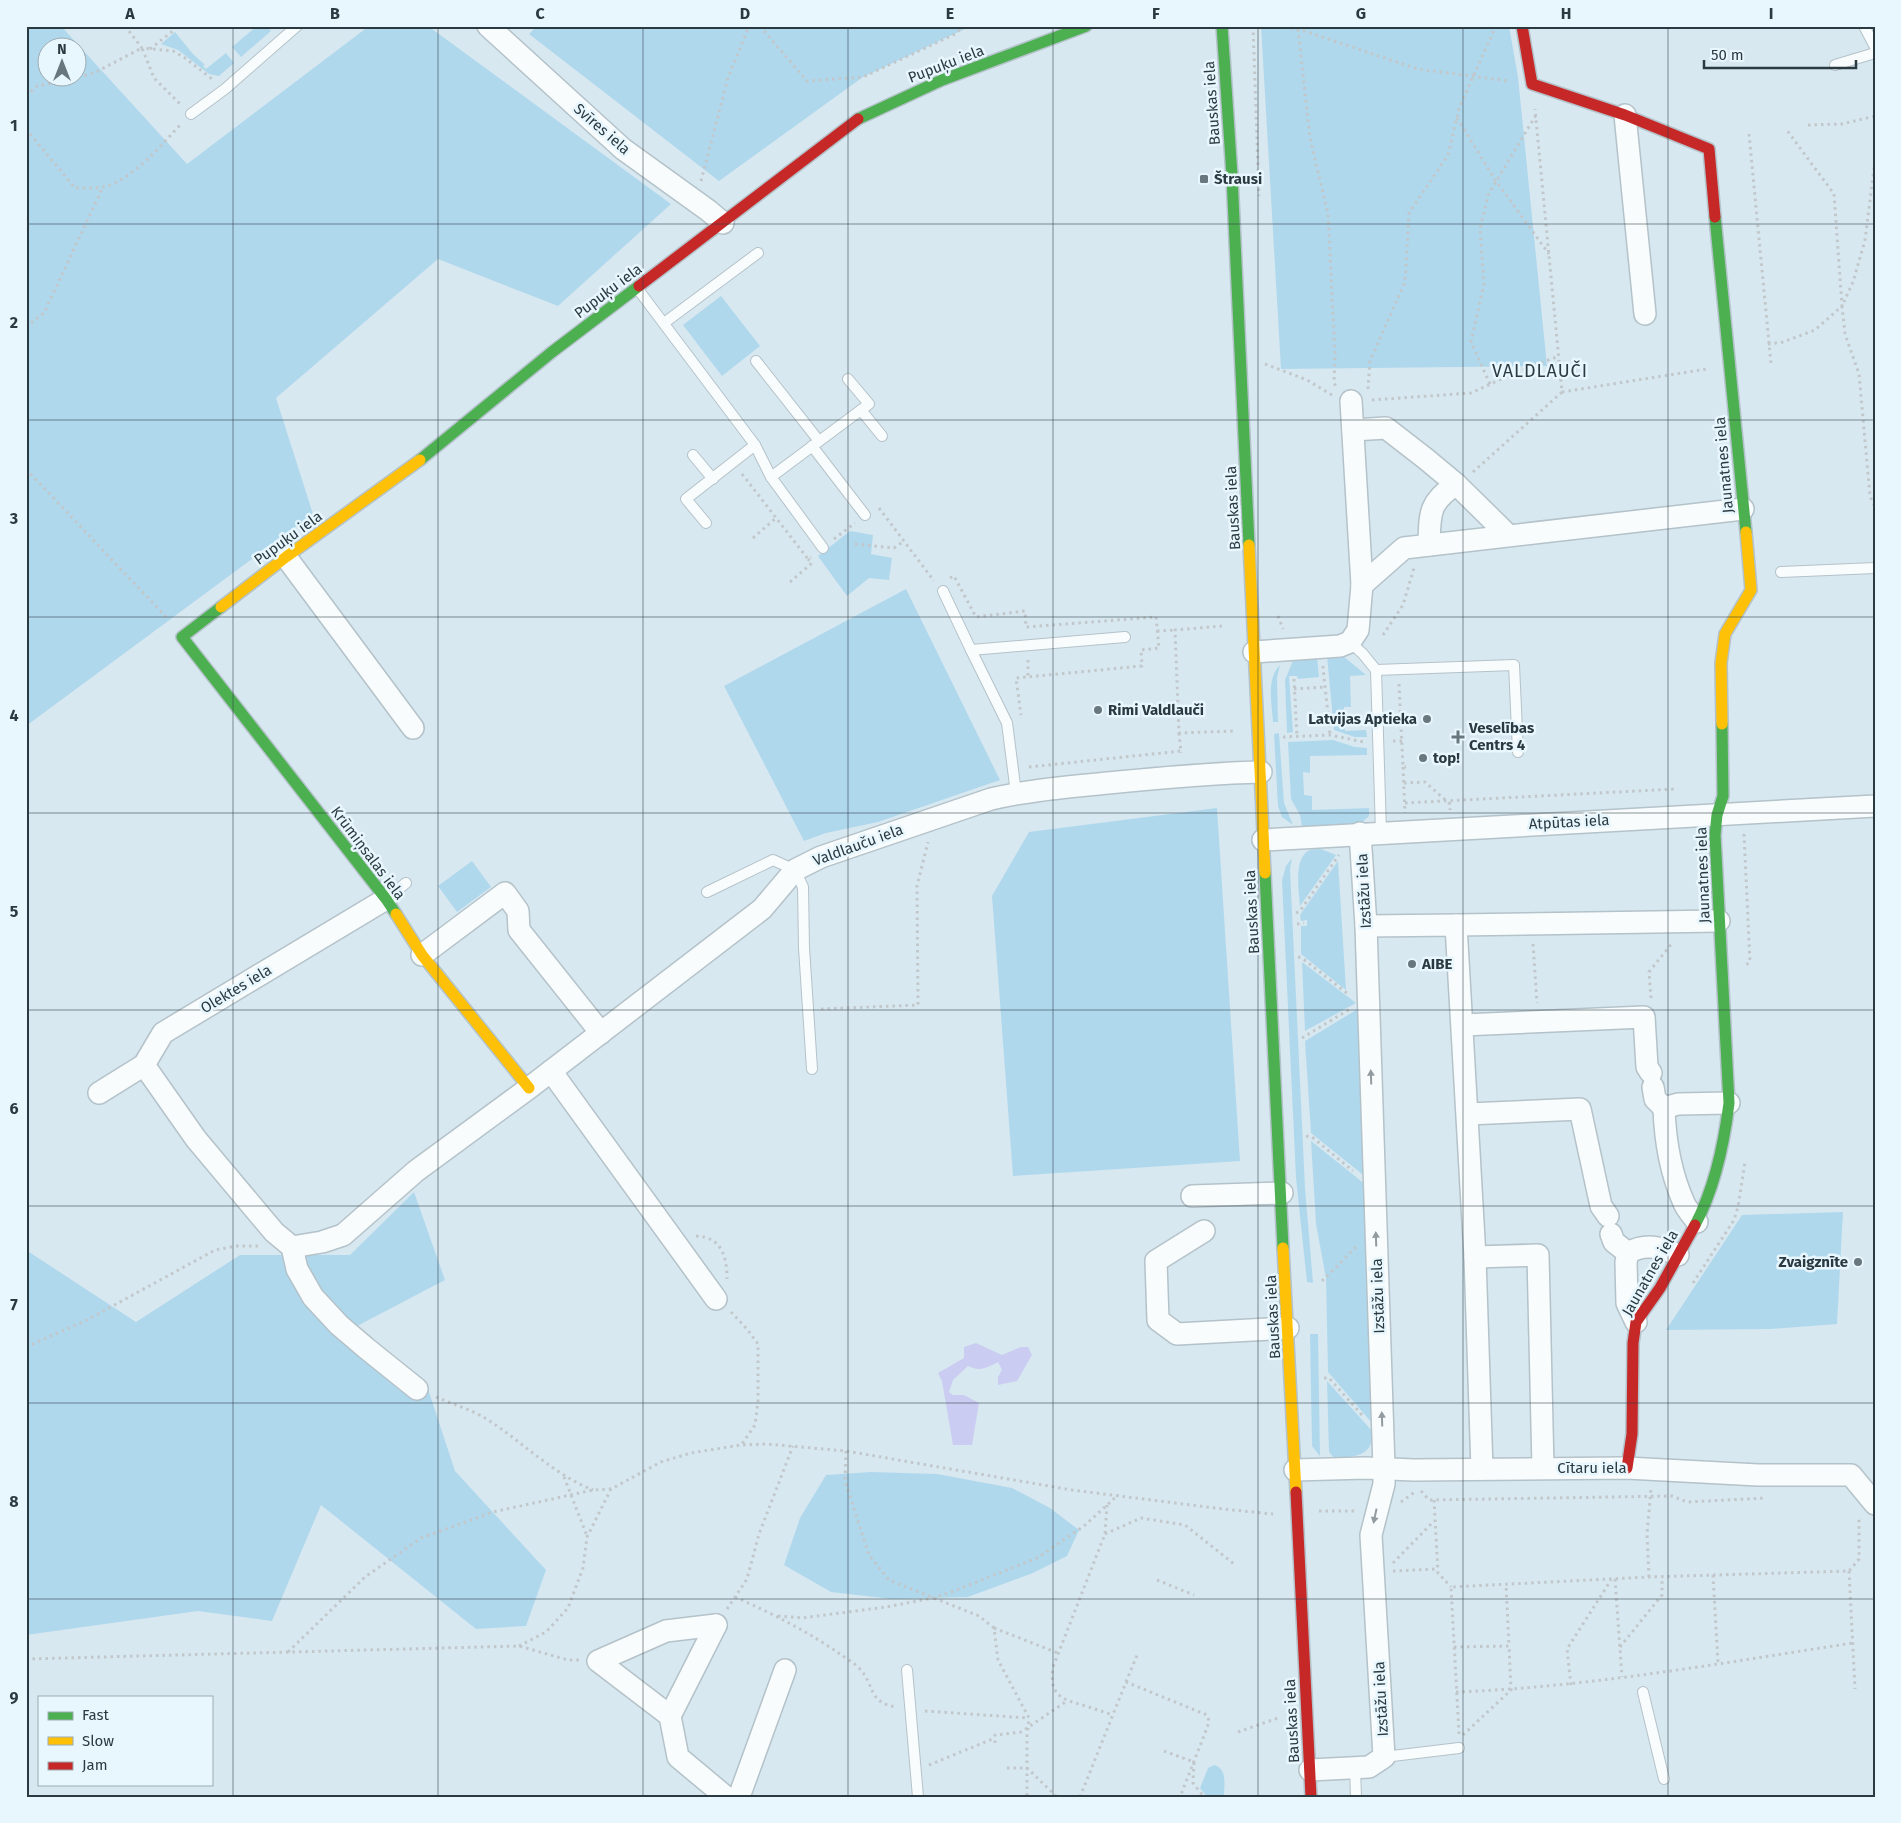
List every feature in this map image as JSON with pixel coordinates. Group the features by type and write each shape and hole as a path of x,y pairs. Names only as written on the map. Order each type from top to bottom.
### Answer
{"street":[{"name":"Svīres iela","path":"488,26 623,149 696,201 723,223"},
{"name":"Pupuķu iela","path":"182,637 286,557 406,471 552,352 850,124 875,110 931,85 1086,26"},
{"name":"Bauskas iela","path":"1222,26 1232,176 1311,1797"},
{"path":"1522,26 1532,84 1625,116 1645,314"},
{"name":"Jaunatnes iela","path":"1625,116 1709,149 1751,590 1724,634 1721,663 1723,796 1717,815 1715,835 1729,1103 1725,1134 1716,1171 1697,1222 1660,1288 1636,1322 1632,1343 1632,1434 1627,1468"},
{"path":"1254,652 1340,646 1350,642 1358,630 1362,584 1359,568 1353,400"},
{"path":"1353,430 1386,428 1456,484 1508,535"},
{"path":"1423,546 1430,511 1442,493 1456,484"},
{"path":"1362,584 1404,548 1743,509"},
{"path":"286,557 413,728"},
{"name":"Krūmiņsalas iela","path":"182,637 386,899 422,955 529,1088"},
{"name":"Valdlauču iela","path":"292,1247 322,1242 343,1235 416,1171 529,1088 762,909 795,870 821,856 991,799 1016,793 1127,781 1261,772"},
{"name":"Atpūtas iela","path":"1263,840 1360,833 1381,824 1450,829 1875,806"},
{"name":"Izstāžu iela","path":"1360,833 1366,926 1364,1003 1375,1184 1384,1468 1384,1484 1371,1535 1384,1757"},
{"path":"422,955 505,893 518,911 519,930 600,1033"},
{"name":"Olektes iela","path":"99,1093 144,1065 163,1033 386,899"},
{"path":"1366,926 1719,921"},
{"path":"1456,925 1475,1257 1482,1469"},
{"path":"1463,1025 1644,1017 1646,1066 1652,1080 1654,1099 1664,1108 1671,1163 1685,1204 1697,1222"},
{"path":"144,1065 196,1140 274,1232 292,1247 297,1269 313,1297 339,1325 417,1389"},
{"path":"551,1071 716,1299"},
{"path":"1664,1108 1678,1104 1729,1103"},
{"path":"1468,1114 1580,1110 1601,1206 1610,1225 1614,1242 1628,1253"},
{"path":"1192,1196 1282,1193"},
{"path":"1204,1231 1156,1261 1158,1320 1178,1334 1288,1328"},
{"path":"1636,1322 1627,1303 1626,1262 1628,1253 1637,1248 1652,1246 1678,1255"},
{"path":"1475,1257 1538,1255 1543,1468"},
{"name":"Cītaru iela","path":"1295,1470 1627,1468 1758,1475 1851,1475 1867,1509"},
{"path":"670,1716 598,1661 666,1631 716,1625"},
{"path":"716,1625 670,1716 678,1757 726,1797"},
{"path":"739,1797 785,1670"},
{"path":"1310,1770 1369,1767 1384,1757"}],"lane":[{"path":"191,114 225,89 297,26"},
{"path":"1864,26 1875,47"},
{"path":"1835,65 1875,53"},
{"path":"664,323 758,253"},
{"path":"636,288 755,445 771,477 823,548"},
{"path":"756,361 865,515"},
{"path":"771,477 869,404 848,379"},
{"path":"861,410 882,436"},
{"path":"706,523 686,499 755,445"},
{"path":"693,455 713,478"},
{"path":"1781,572 1875,568"},
{"path":"940,587 1007,723 1016,793"},
{"path":"971,650 1125,637"},
{"path":"1350,642 1376,670 1381,824"},
{"path":"1376,670 1514,665 1518,752"},
{"path":"707,892 773,860 795,870 803,886 804,948 812,1069"},
{"path":"386,899 406,884"},
{"path":"907,1670 918,1797"},
{"path":"1643,1692 1664,1779"},
{"path":"1384,1757 1459,1748"},
{"path":"1355,1768 1356,1797"}],"path":[{"path":"26,130 75,188 103,187 129,174 148,159 191,114 169,95 154,78 142,48 125,26"},
{"path":"696,201 728,78 749,26"},
{"path":"760,26 807,81 863,77 955,34 964,26"},
{"path":"1271,26 1298,28 1418,69 1532,84 1562,392"},
{"path":"1353,400 1405,282 1408,213 1448,155 1457,118 1472,77 1496,26"},
{"path":"1298,28 1310,138 1328,214 1335,355 1334,382 1353,400"},
{"path":"149,50 174,30"},
{"path":"88,74 142,48 173,51 225,89"},
{"path":"26,96 38,86"},
{"path":"1490,384 1471,342 1484,284 1480,229 1488,194 1536,116"},
{"path":"1808,125 1842,124 1875,116"},
{"path":"1457,118 1496,181 1549,254"},
{"path":"1786,129 1834,194 1845,334 1859,374 1870,496 1875,507"},
{"path":"1749,134 1771,364"},
{"path":"1768,344 1783,342 1815,330 1842,306 1853,282 1865,240 1875,161"},
{"path":"26,327 44,313 103,187"},
{"path":"1264,364 1353,400 1471,393 1512,374 1559,356"},
{"path":"1456,484 1471,473 1562,392 1730,366"},
{"path":"26,469 165,616 182,637"},
{"path":"877,506 940,587"},
{"path":"754,538 776,518"},
{"path":"855,544 894,548 904,540"},
{"path":"1383,635 1403,605 1417,556 1423,546"},
{"path":"790,582 812,563 808,559"},
{"path":"948,579 954,576 976,617 1025,612 1026,627 1156,617 1159,648 1142,650 1142,666 1016,678 1021,716"},
{"path":"1157,631 1222,626"},
{"path":"1175,630 1179,733 1182,757"},
{"path":"1381,824 1406,815 1398,669"},
{"path":"1294,679 1297,736"},
{"path":"1294,689 1325,688 1330,735"},
{"path":"1179,733 1259,730"},
{"path":"1283,737 1330,735 1357,742 1402,741"},
{"path":"1029,767 1181,751"},
{"path":"1027,760 1033,773"},
{"path":"1404,783 1425,782 1450,804 1450,829"},
{"path":"1405,803 1676,789"},
{"path":"808,1009 918,1005 917,886 929,839"},
{"path":"1296,914 1339,856"},
{"path":"1651,1000 1649,972 1690,921"},
{"path":"1297,924 1304,923"},
{"path":"1532,924 1538,1022"},
{"path":"1298,957 1364,1003 1302,1038"},
{"path":"1306,1136 1312,1137 1366,1181 1375,1184"},
{"path":"1322,1281 1368,1235 1376,1234"},
{"path":"26,1347 87,1320 215,1250 236,1246 292,1247"},
{"path":"716,1299 747,1329 758,1344 758,1401 755,1426 741,1445"},
{"path":"1324,1378 1329,1378 1376,1431 1383,1432"},
{"path":"417,1389 484,1417 573,1482 594,1490"},
{"path":"287,1652 365,1576 421,1538 493,1512 611,1488 661,1462 691,1453 741,1445 768,1444 846,1451 1072,1490 1259,1513 1298,1513 1328,1510 1390,1511 1419,1488 1429,1500 1672,1496 1687,1502 1766,1498"},
{"path":"716,1625 747,1579 759,1534 793,1446"},
{"path":"846,1451 844,1481 869,1555 888,1580 979,1616 994,1628 1058,1652"},
{"path":"1649,1577 1647,1534 1652,1470"},
{"path":"564,1476 587,1537"},
{"path":"519,1646 546,1632 568,1608 583,1568 587,1537 611,1488"},
{"path":"778,1616 802,1618 886,1607 932,1598 1037,1558 1084,1526 1118,1495"},
{"path":"1434,1500 1438,1573 1451,1587 1459,1739 1511,1690 1506,1584"},
{"path":"1107,1505 1106,1534 1058,1652 1051,1679 1053,1689 1058,1696 1067,1701 1113,1715"},
{"path":"1855,1689 1849,1571 1859,1559 1867,1509"},
{"path":"1106,1534 1141,1518 1185,1525 1234,1564"},
{"path":"1434,1521 1387,1569 1391,1571 1438,1569"},
{"path":"1451,1587 1649,1577 1849,1571"},
{"path":"1713,1575 1718,1664"},
{"path":"1620,1648 1662,1595 1662,1577"},
{"path":"1613,1579 1622,1677"},
{"path":"1571,1685 1566,1649 1613,1579"},
{"path":"1156,1580 1194,1595"},
{"path":"735,1597 778,1616 826,1645 858,1668 870,1683 873,1696 884,1705 911,1710 1029,1718"},
{"path":"994,1628 998,1660 1029,1718 1027,1736 1027,1797"},
{"path":"1456,1692 1571,1685 1853,1643"},
{"path":"26,1659 519,1646 568,1660 598,1661"},
{"path":"1454,1647 1509,1646"},
{"path":"1080,1797 1138,1653"},
{"path":"1126,1682 1206,1715 1209,1721 1208,1728 1180,1797"},
{"path":"916,1770 995,1738 995,1735 1021,1732 1067,1701"},
{"path":"1238,1732 1278,1718"},
{"path":"995,1738 995,1743"},
{"path":"1164,1751 1194,1762"},
{"path":"1194,1762 1193,1783 1204,1797"},
{"path":"1007,1768 1027,1768 1057,1797"}],"shaded area":[{"path":"26,26 61,26 72,38 38,38 38,88 88,88 88,56 187,164 369,26 428,26 671,204 558,306 438,259 276,398 313,514 26,726"},
{"path":"257,26 267,26 271,31 241,57 232,47"},
{"path":"537,26 971,26 863,77 719,181 529,34"},
{"path":"1261,26 1509,26 1518,77 1547,366 1281,369"},
{"path":"175,32 205,65 203,66 206,69 226,53 234,63 219,76 209,74 178,50 161,44"},
{"path":"721,296 760,346 722,376 683,325"},
{"path":"850,531 873,535 871,554 892,558 889,580 869,578 847,596 818,556"},
{"path":"906,589 1000,780 878,822 826,833 804,841 724,686"},
{"path":"1317,656 1319,677 1298,679 1297,676 1289,676 1293,732 1287,733 1285,680 1294,658"},
{"path":"1327,656 1343,656 1366,675 1350,676 1351,707 1344,707 1345,731 1366,730 1367,737 1355,737 1334,730"},
{"path":"1280,665 1277,678 1278,722 1273,722 1271,684"},
{"path":"1279,733 1284,803 1293,825 1282,817 1278,806 1274,734"},
{"path":"1333,740 1355,747 1367,748 1367,755 1310,756 1310,773 1303,772 1304,795 1312,796 1312,810 1369,808 1369,816 1361,823 1302,827 1300,815 1291,799 1288,742"},
{"path":"1217,808 1240,1161 1013,1176 992,896 1029,832"},
{"path":"1321,849 1336,855 1300,906 1298,875 1301,860 1310,850"},
{"path":"1292,858 1290,869 1305,1188 1313,1283 1307,1282 1296,1178 1282,880 1286,866"},
{"path":"472,861 491,887 457,912 438,886"},
{"path":"1338,861 1346,990 1301,954 1301,926 1307,926 1307,920 1301,921 1300,915"},
{"path":"1302,962 1356,1003 1305,1031"},
{"path":"1361,1007 1367,1178 1311,1133 1305,1041"},
{"path":"1311,1141 1366,1185 1373,1424 1328,1372 1326,1278 1316,1224"},
{"path":"414,1192 445,1280 336,1337 428,1389 455,1471 546,1570 526,1626 476,1629 321,1505 272,1621 198,1611 26,1635 26,1250 136,1322 240,1255 350,1255"},
{"path":"1843,1212 1837,1324 1770,1329 1666,1330 1742,1215"},
{"path":"1310,1334 1318,1334 1320,1456 1312,1446"},
{"path":"976,1343 1002,1355 1021,1347 1028,1347 1032,1355 1017,1381 998,1385 998,1377 1002,1370 998,1362 976,1369 968,1366 953,1380 949,1392 953,1395 964,1395 979,1403 972,1445 953,1445 942,1381 938,1373 964,1358 964,1347"},
{"path":"1327,1381 1373,1432 1370,1446 1361,1454 1334,1458 1329,1452"},
{"path":"871,1472 937,1474 1012,1488 1050,1508 1079,1530 1067,1556 1033,1573 968,1597 892,1599 831,1592 784,1565 800,1518 826,1475"},
{"path":"1214,1765 1223,1774 1225,1783 1224,1797 1207,1797 1200,1788 1208,1768"}],"traffic: fast":[{"path":"858,119 942,80 1086,26"},
{"path":"1222,26 1232,176 1249,545"},
{"path":"1715,217 1746,532"},
{"path":"420,460 552,352 639,286"},
{"path":"221,607 182,637 396,914"},
{"path":"1695,1225 1708,1196 1718,1166 1729,1103 1715,835 1717,815 1723,796 1722,724"},
{"path":"1265,873 1283,1248"}],"traffic: slow":[{"path":"221,607 286,557 420,460"},
{"path":"1722,724 1721,663 1725,634 1751,590 1746,532"},
{"path":"1249,545 1265,873"},
{"path":"396,914 422,955 529,1088"},
{"path":"1283,1248 1296,1492"}],"traffic: jam":[{"path":"1522,26 1532,84 1625,115 1709,149 1715,217"},
{"path":"639,286 858,119"},
{"path":"1627,1468 1632,1434 1633,1343 1636,1322 1660,1288 1695,1225"},
{"path":"1296,1492 1311,1797"}],"place":[{"name":"Štrausi","path":"1204,179"},
{"name":"Rimi Valdlauči","path":"1098,710"},
{"name":"Latvijas Aptieka","path":"1427,719"},
{"name":"Veselības Centrs 4","path":"1458,737"},
{"name":"top!","path":"1423,758"},
{"name":"AIBE","path":"1412,964"},
{"name":"Zvaigznīte","path":"1858,1262"}],"district":[{"name":"VALDLAUČI","path":"1540,371"}]}
